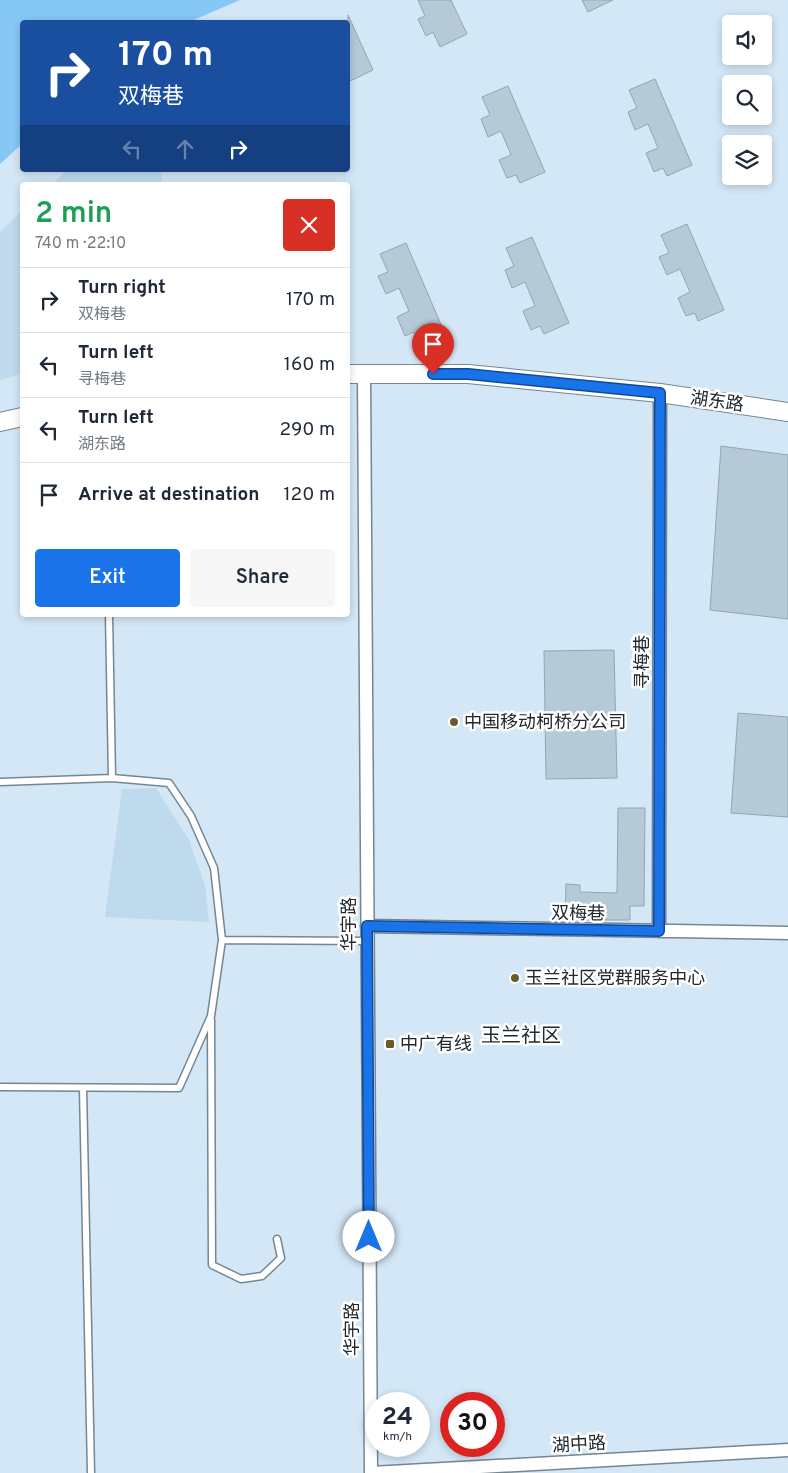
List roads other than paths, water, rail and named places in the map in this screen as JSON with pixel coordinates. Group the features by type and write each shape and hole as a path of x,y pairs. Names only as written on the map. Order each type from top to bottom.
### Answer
{"street":[{"name":"湖东路","path":"356,374 468,374 660,393 788,412"},
{"name":"华宇路","path":"356,374 367,926 371,1473"},
{"name":"寻梅巷","path":"659,931 660,393"},
{"path":"0,422 20,417"},
{"name":"双梅巷","path":"367,926 788,933"},
{"name":"湖中路","path":"371,1473 788,1450"}],"lane":[{"path":"109,617 112,778"},
{"path":"0,782 112,778 169,783 191,816 214,868 222,940 211,1016 212,1265 241,1279 262,1276 281,1258 277,1239"},
{"path":"222,940 367,941"},
{"path":"0,1087 179,1088 211,1016"},
{"path":"83,1088 91,1473"}],"water":[{"path":"0,0 240,0 194,20 20,20 20,146 0,164"}],"place":[{"name":"中国移动柯桥分公司","path":"454,722"},
{"name":"玉兰社区党群服务中心","path":"515,978"},
{"name":"中广有线","path":"390,1044"}],"district":[{"name":"玉兰社区","path":"521,1035"}]}
